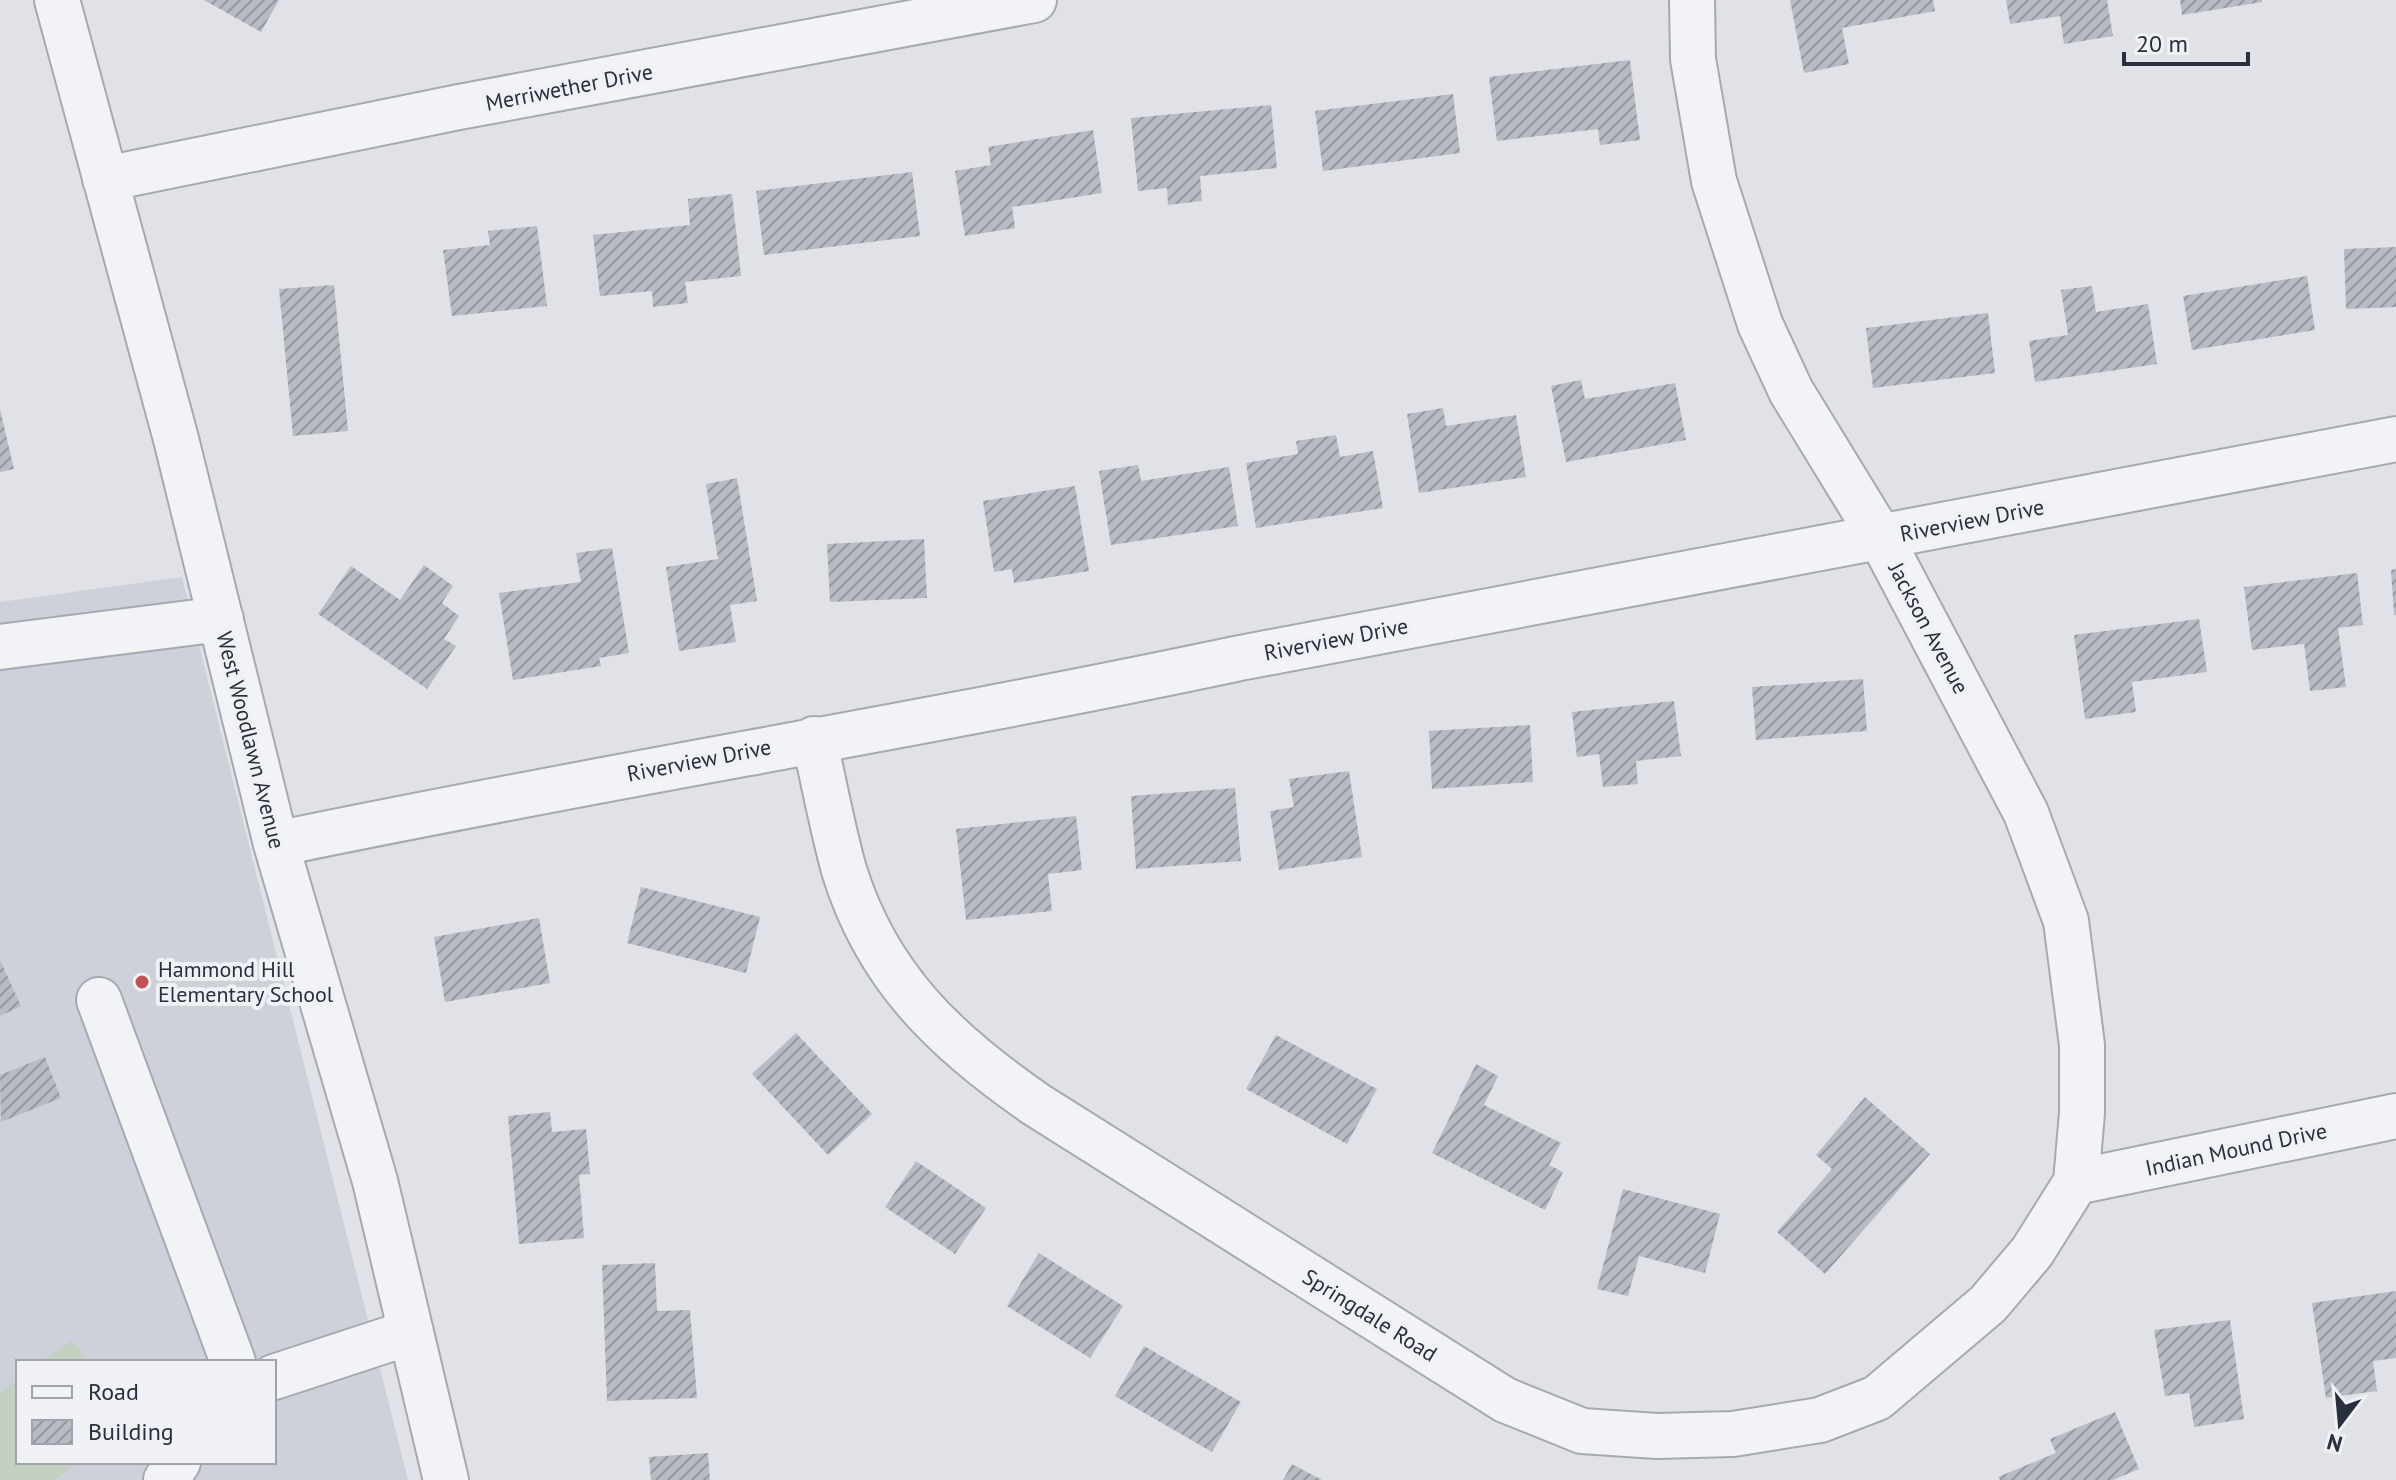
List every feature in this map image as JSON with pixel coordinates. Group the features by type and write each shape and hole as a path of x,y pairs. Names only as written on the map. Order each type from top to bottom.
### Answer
{"street":[{"name":"West Woodlawn Avenue","path":"57,0 221,619 276,844 375,1181 446,1480"},
{"name":"Merriwether Drive","path":"105,179 459,107 1034,0"},
{"name":"Jackson Avenue","path":"1692,0 1693,59 1714,181 1734,252 1760,324 1791,391 1881,538 2026,813 2066,921 2082,1045 2082,1113 2076,1182"},
{"name":"Riverview Drive","path":"276,844 502,797 2396,439"},
{"path":"0,647 221,619"},
{"name":"Springdale Road","path":"814,739 844,870 860,912 882,955 907,993 940,1030 980,1066 1037,1105 1505,1400 1582,1431 1657,1436 1733,1434 1820,1420 1877,1398 1988,1304 2032,1252 2076,1182"},
{"path":"99,1000 232,1360"},
{"name":"Indian Mound Drive","path":"2076,1182 2396,1116"},
{"path":"276,1376 411,1332"}],"shaded area":[{"name":"Hammond Hill Elementary School","path":"182,577 408,1480 0,1480 0,602"}],"green space":[{"path":"72,1340 87,1360 45,1360"},
{"path":"16,1381 16,1464 76,1464 54,1480 0,1480 0,1393"}],"building":[{"path":"204,0 279,0 261,32"},
{"path":"1790,0 1933,0 1935,11 1842,28 1849,64 1804,73"},
{"path":"2006,0 2107,0 2113,36 2064,44 2060,16 2010,24"},
{"path":"2180,0 2262,0 2262,2 2182,15"},
{"path":"1630,60 1640,140 1600,145 1598,129 1497,141 1489,77"},
{"path":"1453,94 1460,153 1323,171 1315,111"},
{"path":"1271,105 1277,168 1200,176 1202,201 1168,205 1167,188 1138,191 1131,118"},
{"path":"1093,130 1102,193 1012,207 1015,228 965,236 955,171 991,165 988,147"},
{"path":"912,172 920,236 764,255 756,191"},
{"path":"732,194 741,276 685,282 688,303 653,307 652,291 600,296 593,235 690,225 688,199"},
{"path":"537,226 547,306 452,316 443,250 490,245 488,231"},
{"path":"2396,247 2396,307 2346,309 2344,249"},
{"path":"2307,276 2315,330 2192,350 2183,296"},
{"path":"334,285 348,431 293,436 279,289"},
{"path":"2092,286 2096,312 2148,304 2157,364 2035,382 2029,341 2068,335 2061,290"},
{"path":"1988,313 1995,373 1873,388 1866,328"},
{"path":"1581,380 1585,399 1675,383 1686,440 1566,462 1551,386"},
{"path":"1443,408 1446,426 1516,415 1526,477 1419,493 1407,414"},
{"path":"0,409 14,469 0,472"},
{"path":"1336,435 1340,457 1373,451 1383,508 1256,528 1246,463 1298,454 1296,441"},
{"path":"1138,465 1141,481 1229,467 1238,526 1111,545 1099,471"},
{"path":"737,478 757,601 730,605 736,642 679,651 666,567 718,559 706,484"},
{"path":"1075,486 1089,571 1014,583 1012,569 994,572 983,501"},
{"path":"924,539 927,598 830,602 827,544"},
{"path":"612,548 629,653 599,658 601,666 513,680 499,593 581,582 576,553"},
{"path":"424,565 453,586 442,603 459,616 444,639 456,646 427,689 318,614 351,566 400,600"},
{"path":"2396,569 2396,615 2394,615 2391,570"},
{"path":"2357,573 2363,625 2338,628 2346,687 2310,691 2304,644 2252,650 2244,587"},
{"path":"2199,619 2207,672 2132,682 2136,712 2085,719 2074,635"},
{"path":"1863,679 1867,731 1756,740 1752,687"},
{"path":"1674,701 1681,756 1636,761 1638,784 1603,787 1599,754 1577,757 1572,712"},
{"path":"1530,725 1533,782 1432,789 1429,731"},
{"path":"1349,771 1362,857 1279,870 1270,811 1294,807 1289,779"},
{"path":"1235,788 1241,861 1136,869 1131,796"},
{"path":"1076,816 1082,870 1048,874 1052,911 966,920 956,829"},
{"path":"641,887 760,917 746,973 627,943"},
{"path":"539,918 550,983 445,1002 434,937"},
{"path":"0,960 21,1006 0,1016"},
{"path":"796,1033 872,1114 828,1155 752,1074"},
{"path":"1276,1035 1377,1089 1347,1144 1246,1089"},
{"path":"45,1057 61,1098 1,1122 0,1075"},
{"path":"1476,1064 1498,1076 1484,1105 1561,1143 1549,1165 1563,1172 1545,1210 1432,1153"},
{"path":"1865,1097 1930,1154 1825,1274 1777,1232 1832,1169 1816,1155"},
{"path":"550,1112 552,1132 586,1129 590,1174 579,1175 584,1238 519,1244 508,1116"},
{"path":"916,1161 986,1208 955,1254 885,1207"},
{"path":"1623,1189 1720,1214 1705,1273 1639,1256 1628,1296 1597,1289"},
{"path":"1039,1253 1123,1306 1090,1358 1007,1306"},
{"path":"655,1263 657,1311 690,1310 697,1398 607,1401 602,1265"},
{"path":"2396,1291 2396,1358 2373,1361 2377,1391 2326,1398 2312,1303"},
{"path":"2230,1320 2244,1419 2194,1427 2189,1393 2165,1396 2154,1330"},
{"path":"1144,1346 1241,1402 1212,1452 1115,1396"},
{"path":"2115,1412 2139,1469 2113,1480 2000,1480 1998,1477 2056,1453 2050,1439"},
{"path":"708,1453 710,1480 651,1480 649,1457"},
{"path":"1292,1464 1322,1480 1283,1480"}],"place":[{"name":"Hammond Hill Elementary School","path":"142,982"}]}
